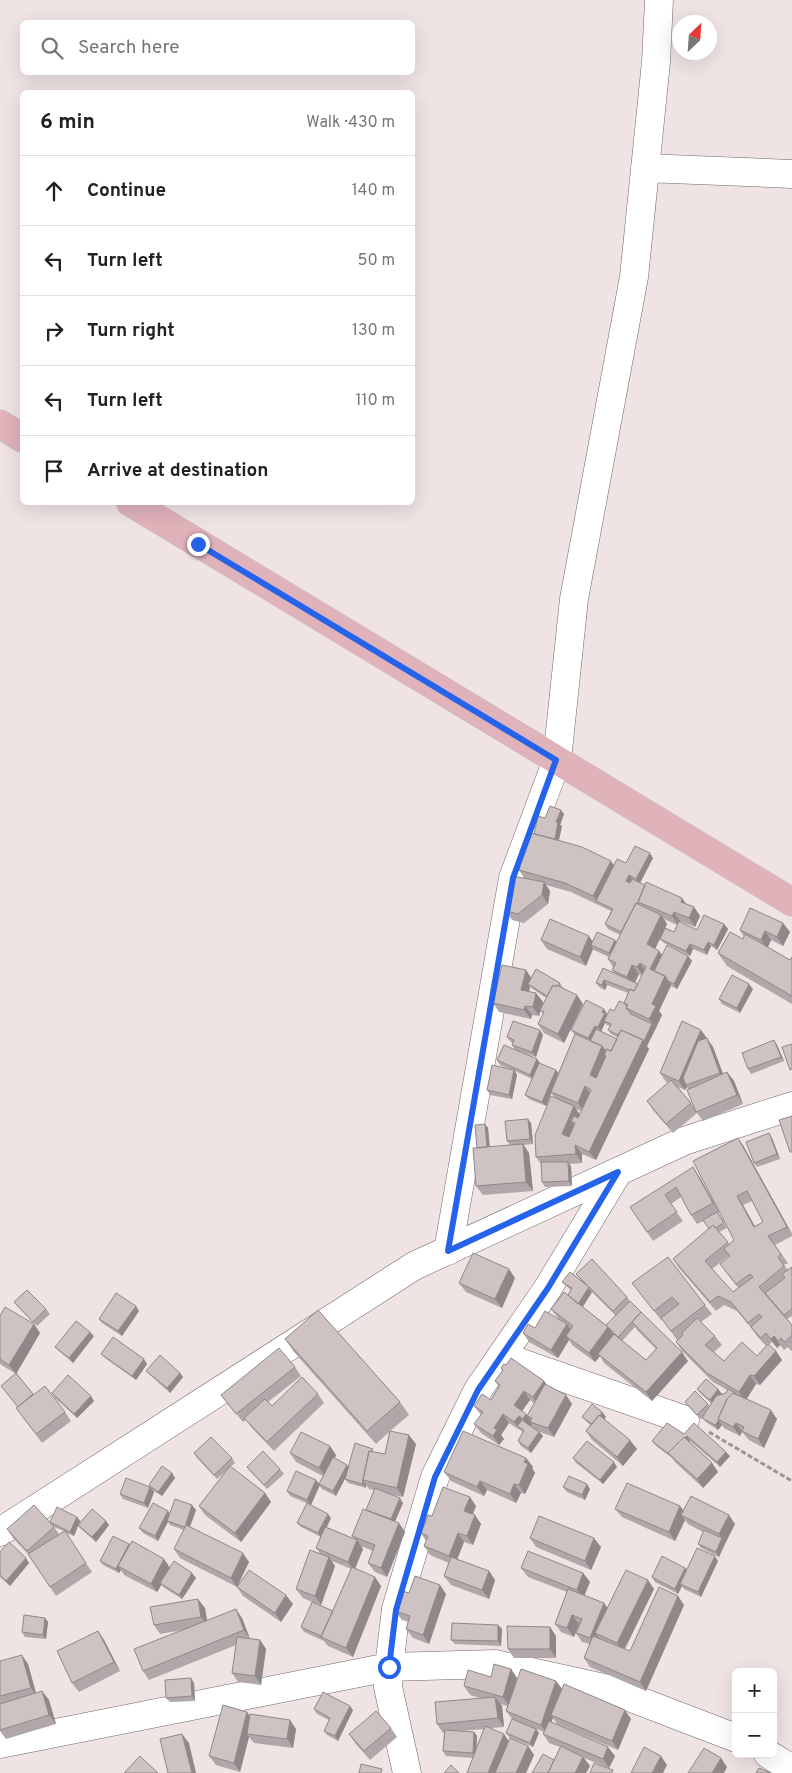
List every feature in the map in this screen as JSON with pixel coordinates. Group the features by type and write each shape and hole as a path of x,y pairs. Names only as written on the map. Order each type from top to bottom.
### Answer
{"main road":[{"path":"0,424 20,437"},
{"path":"135,505 792,902"}],"street":[{"path":"448,1251 513,878 556,760 574,599 634,277 656,62 659,0"},
{"path":"645,168 792,174"},
{"path":"0,1532 414,1266 684,1141 792,1106"},
{"path":"407,1773 388,1687 389,1667 396,1610 435,1477 478,1390 548,1288 618,1172"},
{"path":"501,1356 685,1420"},
{"path":"0,1744 389,1667 495,1664 608,1689 732,1736"},
{"path":"774,1758 792,1769"}],"path":[{"path":"685,1420 700,1425 716,1437 792,1481"}],"building":[{"path":"550,806 561,810 556,822 558,822 555,839 534,834 538,816 545,818"},
{"path":"528,832 582,847 611,861 593,896 565,883 519,870"},
{"path":"635,846 650,853 636,879 629,875 626,881 630,883 632,879 645,885 639,903 636,903 621,932 605,924 613,909 596,901 617,859 626,863"},
{"path":"513,876 544,882 542,895 518,914 506,911"},
{"path":"646,882 682,898 681,902 694,907 689,918 674,912 672,916 638,902"},
{"path":"636,903 661,915 647,944 659,951 650,969 665,976 652,1004 656,1006 649,1019 626,1008 628,1005 624,1003 630,989 634,991 646,967 640,963 637,967 632,965 627,977 612,970 616,963 608,959"},
{"path":"750,908 783,923 777,937 765,931 761,940 740,930"},
{"path":"704,915 724,924 714,945 708,942 704,950 690,944 686,951 660,939 665,928 674,932 679,921 697,930"},
{"path":"550,919 589,936 580,957 541,940"},
{"path":"597,932 615,940 609,953 591,945"},
{"path":"730,932 743,939 745,934 790,960 792,957 792,996 718,953"},
{"path":"667,945 688,956 674,984 668,981 665,976 654,971"},
{"path":"502,965 526,970 521,990 536,993 533,1007 525,1006 524,1010 493,1003"},
{"path":"603,968 638,984 634,991 604,980 602,985 596,983"},
{"path":"536,969 560,983 555,987 553,985 547,996 528,984"},
{"path":"732,975 749,984 737,1008 719,999"},
{"path":"553,985 577,995 558,1034 538,1024 544,1012 540,1010"},
{"path":"586,1000 604,1009 602,1012 605,1013 598,1027 595,1026 588,1038 571,1030"},
{"path":"619,1001 624,1003 631,1014 652,1024 644,1041 621,1030 618,1035 608,1030 611,1024 604,1021 610,1009 614,1011"},
{"path":"513,1021 540,1030 532,1052 512,1045 514,1040 507,1037"},
{"path":"682,1021 701,1030 679,1081 660,1073"},
{"path":"596,1029 617,1039 611,1051 607,1049 606,1051 602,1046 590,1041"},
{"path":"621,1030 643,1040 589,1152 575,1145 576,1154 536,1157 535,1135 551,1096 574,1106 562,1134 569,1137 575,1123 571,1121 574,1116 578,1118 591,1090 585,1086 578,1103 551,1092 575,1034 602,1046 590,1075 596,1078 606,1056 604,1055 607,1049 611,1051"},
{"path":"707,1038 720,1073 686,1085 683,1078 698,1041"},
{"path":"774,1040 781,1057 748,1069 742,1053"},
{"path":"792,1044 792,1069 790,1070 782,1047"},
{"path":"504,1045 537,1059 530,1075 497,1060"},
{"path":"539,1063 556,1070 542,1102 525,1095"},
{"path":"492,1065 514,1070 509,1095 487,1090"},
{"path":"727,1072 737,1095 696,1112 687,1090"},
{"path":"671,1080 691,1103 666,1124 647,1101"},
{"path":"792,1116 792,1152 790,1152 779,1120"},
{"path":"528,1119 530,1139 507,1141 505,1121"},
{"path":"485,1124 487,1147 477,1148 475,1125"},
{"path":"769,1133 777,1154 754,1163 746,1142"},
{"path":"738,1138 787,1227 768,1236 781,1254 778,1257 784,1266 759,1287 792,1325 792,1335 785,1342 781,1338 778,1341 774,1336 771,1339 766,1333 761,1338 751,1327 762,1317 759,1314 748,1323 731,1302 718,1296 710,1302 673,1259 713,1225 728,1242 705,1261 733,1292 753,1277 750,1274 736,1284 720,1264 730,1256 724,1249 734,1240 693,1161","holes":["747,1191 763,1222 754,1227 737,1196"]},
{"path":"523,1144 526,1182 476,1186 473,1148"},
{"path":"541,1162 568,1162 569,1181 542,1182"},
{"path":"693,1167 713,1203 691,1215 676,1187 665,1195 677,1212 647,1232 630,1207"},
{"path":"717,1212 724,1223 715,1228 713,1225 709,1229 703,1220"},
{"path":"473,1253 509,1269 495,1299 459,1283"},
{"path":"668,1257 705,1305 671,1331 661,1318 679,1304 672,1297 654,1311 632,1283"},
{"path":"592,1259 627,1297 613,1311 576,1274"},
{"path":"792,1267 792,1309 784,1315 765,1293 785,1278 782,1274"},
{"path":"570,1272 589,1287 578,1304 568,1295 572,1288 562,1282"},
{"path":"27,1290 46,1309 33,1322 14,1302"},
{"path":"564,1292 608,1327 589,1353 566,1336 573,1326 551,1309"},
{"path":"116,1293 136,1306 118,1331 99,1319"},
{"path":"630,1301 641,1312 618,1337 606,1325"},
{"path":"5,1307 34,1324 9,1365 0,1359 0,1316"},
{"path":"318,1310 400,1402 367,1431 285,1339"},
{"path":"545,1311 567,1324 551,1350 523,1333 528,1324 535,1328"},
{"path":"641,1312 682,1352 646,1392 598,1354 614,1334 646,1360 657,1348 632,1322"},
{"path":"697,1318 715,1336 705,1345 724,1361 742,1342 757,1356 768,1344 776,1351 754,1376 750,1375 739,1392 707,1373 676,1342"},
{"path":"76,1321 90,1332 69,1358 55,1347"},
{"path":"113,1337 144,1359 132,1376 101,1354"},
{"path":"279,1348 295,1367 236,1414 221,1395"},
{"path":"160,1355 180,1373 167,1388 146,1371"},
{"path":"511,1358 544,1381 533,1397 524,1391 514,1405 526,1414 523,1419 519,1416 514,1422 503,1414 494,1428 497,1430 493,1436 474,1424 483,1412 474,1406 482,1394 491,1400 500,1385 495,1381 503,1370 501,1368"},
{"path":"16,1373 33,1394 18,1407 1,1386"},
{"path":"68,1375 91,1396 74,1414 52,1393"},
{"path":"302,1377 318,1394 267,1442 244,1418 265,1399 272,1406"},
{"path":"706,1379 718,1389 710,1400 697,1389"},
{"path":"545,1384 566,1395 548,1428 530,1422 532,1418 527,1416"},
{"path":"45,1386 65,1412 36,1434 16,1408"},
{"path":"728,1389 736,1393 733,1393 727,1399 719,1420 715,1425 702,1418 716,1396 726,1393"},
{"path":"695,1391 708,1404 697,1415 685,1402"},
{"path":"733,1393 771,1410 758,1439 742,1431 744,1427 736,1423 733,1427 718,1419 727,1399"},
{"path":"592,1404 602,1412 592,1424 582,1417"},
{"path":"599,1415 630,1440 617,1457 586,1431"},
{"path":"522,1420 539,1432 528,1448 518,1441 524,1430 517,1426"},
{"path":"667,1423 684,1434 694,1423 726,1452 717,1462 687,1436 668,1453 670,1455 652,1441"},
{"path":"390,1431 409,1435 397,1488 363,1480 369,1451 385,1454"},
{"path":"463,1431 526,1458 524,1462 528,1464 519,1485 514,1484 510,1494 480,1481 477,1487 444,1472"},
{"path":"301,1432 330,1446 319,1468 290,1453"},
{"path":"211,1437 232,1458 214,1475 194,1453"},
{"path":"684,1437 712,1463 697,1479 668,1453"},
{"path":"587,1441 614,1462 600,1480 573,1458"},
{"path":"355,1443 373,1449 369,1451 362,1484 345,1479"},
{"path":"263,1451 280,1469 264,1485 247,1467"},
{"path":"333,1457 347,1465 333,1491 319,1484"},
{"path":"162,1466 172,1473 158,1492 149,1485"},
{"path":"230,1466 265,1493 235,1533 199,1506"},
{"path":"296,1471 316,1480 307,1500 287,1491"},
{"path":"569,1476 587,1484 582,1495 563,1487"},
{"path":"126,1478 150,1487 144,1503 120,1494"},
{"path":"627,1483 680,1506 669,1532 615,1509"},
{"path":"443,1487 470,1497 464,1511 475,1515 467,1536 458,1533 449,1556 424,1546 428,1536 421,1533 428,1515 432,1516"},
{"path":"375,1488 400,1498 391,1519 366,1510"},
{"path":"691,1496 729,1515 719,1534 681,1515"},
{"path":"175,1499 192,1505 185,1527 167,1521"},
{"path":"153,1503 168,1511 155,1536 139,1528"},
{"path":"307,1503 328,1514 318,1533 297,1523"},
{"path":"34,1505 54,1527 27,1551 7,1529"},
{"path":"57,1507 77,1517 70,1532 50,1522"},
{"path":"92,1509 106,1521 92,1537 78,1525"},
{"path":"363,1509 399,1523 381,1568 368,1563 375,1545 352,1536"},
{"path":"539,1516 594,1538 585,1561 530,1538"},
{"path":"186,1525 243,1553 231,1578 174,1549"},
{"path":"325,1527 357,1540 348,1562 316,1548"},
{"path":"704,1530 722,1538 716,1552 698,1544"},
{"path":"65,1531 86,1563 50,1587 28,1554"},
{"path":"113,1536 129,1544 116,1569 100,1561"},
{"path":"132,1541 164,1559 151,1584 118,1566"},
{"path":"9,1542 26,1558 6,1581 0,1575 0,1552"},
{"path":"697,1548 715,1556 698,1592 680,1584"},
{"path":"310,1550 329,1557 315,1596 296,1589"},
{"path":"528,1551 583,1573 577,1590 521,1568"},
{"path":"662,1556 685,1568 675,1589 652,1577"},
{"path":"451,1557 489,1571 482,1590 444,1576"},
{"path":"174,1561 192,1573 179,1595 160,1583"},
{"path":"352,1567 375,1577 346,1648 321,1637"},
{"path":"249,1570 286,1595 275,1613 237,1587"},
{"path":"626,1570 648,1580 617,1643 595,1633"},
{"path":"415,1576 440,1585 423,1635 406,1629 410,1616 395,1611 402,1591 409,1593"},
{"path":"659,1587 678,1596 640,1682 584,1658 593,1636 630,1651"},
{"path":"568,1589 604,1603 590,1638 576,1633 582,1619 572,1615 567,1628 555,1624"},
{"path":"198,1599 201,1617 154,1625 150,1607"},
{"path":"312,1602 333,1611 321,1636 301,1627"},
{"path":"236,1609 244,1630 143,1671 134,1649"},
{"path":"24,1615 45,1618 43,1635 22,1632"},
{"path":"452,1623 498,1625 498,1641 451,1640"},
{"path":"507,1626 550,1627 550,1649 508,1649"},
{"path":"98,1631 114,1662 72,1683 57,1651"},
{"path":"237,1637 260,1640 255,1676 232,1673"},
{"path":"22,1655 31,1688 0,1696 0,1661"},
{"path":"494,1664 511,1669 503,1697 464,1686 468,1670 491,1677"},
{"path":"521,1669 556,1681 541,1725 506,1711"},
{"path":"191,1678 192,1696 166,1698 165,1680"},
{"path":"564,1684 625,1710 612,1741 551,1715"},
{"path":"42,1691 49,1715 0,1730 0,1704"},
{"path":"323,1692 350,1706 335,1736 324,1731 330,1718 314,1709"},
{"path":"495,1697 498,1718 437,1724 435,1702"},
{"path":"223,1705 247,1712 234,1763 209,1756"},
{"path":"376,1711 391,1728 364,1751 349,1734"},
{"path":"250,1714 290,1720 287,1739 247,1734"},
{"path":"512,1719 536,1729 530,1743 506,1733"},
{"path":"549,1721 608,1747 603,1759 543,1734"},
{"path":"485,1726 504,1734 488,1773 467,1773"},
{"path":"445,1730 474,1732 473,1753 443,1751"},
{"path":"182,1734 192,1773 168,1773 160,1739"},
{"path":"510,1738 528,1746 516,1773 495,1773"},
{"path":"561,1746 583,1757 575,1773 548,1773"},
{"path":"644,1747 661,1756 652,1773 631,1773"},
{"path":"704,1748 721,1758 712,1773 688,1773"},
{"path":"543,1754 554,1760 548,1773 532,1773"},
{"path":"140,1756 158,1773 124,1773"},
{"path":"594,1763 613,1770 612,1773 590,1773"},
{"path":"361,1764 382,1769 381,1773 359,1773"},
{"path":"451,1765 459,1773 444,1773"},
{"path":"759,1768 771,1773 756,1773"}],"route":[{"path":"198,544 556,760 513,878 448,1251 618,1172 548,1288 478,1390 435,1477 396,1610 389,1667"}]}
